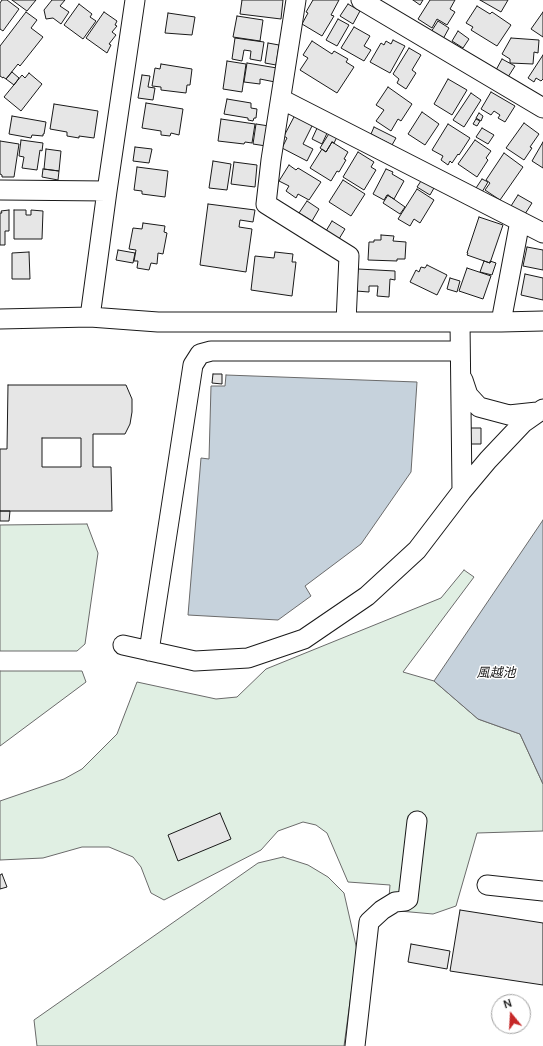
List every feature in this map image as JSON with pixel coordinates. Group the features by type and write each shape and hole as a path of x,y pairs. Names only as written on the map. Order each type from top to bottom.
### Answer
{"street":[{"path":"296,0 270,160 266,204 349,256 346,322"},
{"path":"361,0 543,108"},
{"path":"90,317 132,1"},
{"path":"281,99 543,233"},
{"path":"0,190 106,191"},
{"path":"501,322 520,221"},
{"path":"0,319 90,317 158,322 543,321"},
{"path":"460,322 462,491"},
{"path":"149,651 193,365 200,354 211,350 460,351"},
{"path":"461,374 468,395 479,407 509,415 541,410"},
{"path":"123,645 196,661 248,658 304,639 367,596 417,550 462,491 488,460 523,423 541,410"},
{"path":"355,1046 369,922 382,910 395,902 408,898 417,821"},
{"path":"487,885 543,891"}],"green space":[{"path":"87,524 98,553 85,644 77,651 0,651 0,525"},
{"path":"464,570 474,577 403,672 434,681 478,719 520,734 543,784 543,831 477,833 456,906 433,914 388,910 390,885 348,882 327,833 316,825 303,822 278,831 261,850 164,900 151,893 141,867 133,857 109,847 82,847 43,858 0,860 0,801 64,779 82,769 117,734 137,682 216,699 237,697 266,669 441,598"},
{"path":"0,671 82,671 86,682 0,746"},
{"path":"283,857 308,865 328,877 344,893 357,950 344,1046 37,1046 34,1020 258,863"}],"water":[{"path":"226,375 417,382 411,472 361,544 305,586 311,596 278,620 188,615 201,458 209,459 211,386 225,386"},
{"name":"風越池","path":"543,520 543,784 520,734 478,719 434,681"}],"building":[{"path":"2,0 7,0 19,9 3,31 0,29 0,3"},
{"path":"12,0 36,0 27,11"},
{"path":"52,0 65,0 60,6 69,12 61,24 53,18 46,19 44,10"},
{"path":"242,0 283,0 281,19 240,14"},
{"path":"313,0 339,0 331,15 334,16 322,36 302,24 308,13 306,12"},
{"path":"413,0 423,0 420,5"},
{"path":"430,0 455,0 450,9 455,12 447,25 437,19 432,28 418,19"},
{"path":"480,0 508,0 501,12"},
{"path":"79,4 92,14 90,17 96,21 83,39 64,25"},
{"path":"348,4 360,11 353,24 340,16"},
{"path":"477,6 490,14 492,12 511,25 497,46 471,30 473,27 466,23"},
{"path":"26,12 37,20 31,28 43,37 20,66 18,64 6,79 0,76 0,46"},
{"path":"104,12 117,21 115,25 117,26 112,32 116,35 109,44 111,45 107,53 86,38"},
{"path":"543,12 543,37 531,29"},
{"path":"168,13 195,17 192,35 165,33"},
{"path":"237,16 263,20 260,41 233,37"},
{"path":"338,19 349,25 337,46 326,40"},
{"path":"438,21 449,28 443,39 431,32"},
{"path":"354,27 370,36 364,46 371,50 364,61 341,48"},
{"path":"458,31 469,39 463,48 452,41"},
{"path":"235,38 264,42 261,61 250,59 251,51 244,50 242,61 232,59"},
{"path":"511,38 539,40 538,53 534,52 533,64 510,63 510,59 502,54"},
{"path":"393,40 405,46 390,73 370,62 381,43 384,45 386,41 391,44"},
{"path":"312,41 332,54 334,51 348,59 346,62 354,67 337,93 300,70 308,58 303,55"},
{"path":"268,43 279,45 276,65 265,63"},
{"path":"409,48 421,55 412,70 416,73 406,89 397,83 399,79 393,74"},
{"path":"543,55 543,79 541,81 536,78 534,82 528,78"},
{"path":"502,59 515,66 508,77 496,70"},
{"path":"227,61 246,64 242,92 223,89"},
{"path":"247,63 277,68 275,82 260,79 260,84 244,82"},
{"path":"161,64 192,69 190,85 187,85 186,93 161,90 161,87 152,86 155,68 160,69"},
{"path":"12,72 19,78 14,85 6,79"},
{"path":"29,73 42,84 21,111 4,97 22,75 25,78"},
{"path":"142,75 150,76 148,87 155,88 153,100 138,98"},
{"path":"448,79 467,90 452,115 434,104"},
{"path":"388,87 412,104 401,121 398,119 391,131 376,121 384,110 376,105"},
{"path":"491,92 515,106 505,122 498,118 500,115 494,111 491,115 481,109"},
{"path":"471,93 481,100 464,127 453,120"},
{"path":"227,99 251,103 251,108 257,109 256,118 254,118 253,121 248,120 248,118 224,114"},
{"path":"146,103 183,109 179,135 171,133 170,136 161,135 161,131 142,128"},
{"path":"54,104 98,111 94,138 67,136 67,132 50,129"},
{"path":"422,112 439,124 425,145 408,134"},
{"path":"479,113 483,116 481,121 476,118"},
{"path":"295,115 313,124 303,144 313,149 307,161 282,148 287,138 284,136"},
{"path":"12,116 46,122 43,136 32,135 31,138 9,134"},
{"path":"221,119 255,124 252,143 245,142 244,144 218,141"},
{"path":"476,119 480,121 477,126 473,124"},
{"path":"524,123 539,134 530,147 532,148 524,160 506,148"},
{"path":"256,124 269,126 266,146 253,144"},
{"path":"448,124 470,138 459,155 458,154 452,163 450,161 448,165 441,160 443,156 432,150"},
{"path":"318,126 328,131 322,144 312,139"},
{"path":"374,127 396,138 392,145 371,134"},
{"path":"482,128 494,135 488,144 476,137"},
{"path":"330,132 337,137 326,152 320,148"},
{"path":"21,140 43,143 42,151 40,150 37,170 22,168 24,157 19,156"},
{"path":"475,140 491,151 486,158 488,160 477,177 458,164"},
{"path":"0,141 19,144 14,177 2,177 0,174"},
{"path":"332,142 348,152 344,159 346,160 339,172 337,171 331,181 310,168 322,149 326,152"},
{"path":"543,142 543,168 532,161"},
{"path":"135,147 152,149 149,163 133,161"},
{"path":"46,149 61,151 59,171 44,169"},
{"path":"358,152 374,162 371,167 376,170 364,190 343,177"},
{"path":"504,153 523,167 500,200 485,190 490,183 486,180"},
{"path":"213,161 231,164 227,190 209,188"},
{"path":"234,162 257,165 255,187 231,184"},
{"path":"289,165 296,170 298,168 321,182 309,200 298,194 296,198 286,191 289,186 279,181"},
{"path":"137,167 168,171 165,197 142,194 142,191 134,190"},
{"path":"43,169 59,171 58,180 42,177"},
{"path":"386,169 393,172 392,174 404,181 394,199 387,195 384,200 373,194"},
{"path":"482,179 488,182 482,192 476,188"},
{"path":"343,180 365,194 351,216 329,202"},
{"path":"421,181 434,188 430,195 417,187"},
{"path":"417,189 434,200 420,223 414,219 410,226 398,219"},
{"path":"388,195 405,207 400,214 383,203"},
{"path":"518,195 532,203 525,214 511,206"},
{"path":"307,201 319,209 312,221 299,213"},
{"path":"208,204 255,210 253,222 240,220 239,227 252,229 246,272 200,265"},
{"path":"9,210 9,231 5,231 5,245 0,245 0,213 2,213 1,211"},
{"path":"14,210 26,210 26,215 31,215 31,210 43,211 42,239 14,239"},
{"path":"479,217 503,225 490,263 467,255"},
{"path":"332,221 345,229 339,239 326,231"},
{"path":"143,223 165,226 164,232 167,233 163,254 158,253 157,264 151,263 149,270 137,268 138,261 134,261 136,250 129,249 133,228 142,229"},
{"path":"381,235 394,236 393,241 406,242 405,259 397,259 397,261 368,260 369,242 381,240"},
{"path":"527,247 543,250 543,270 523,266"},
{"path":"118,250 135,253 133,263 116,260"},
{"path":"29,252 30,279 12,279 12,253"},
{"path":"275,252 293,254 292,262 296,262 292,296 251,290 255,256 274,258"},
{"path":"484,261 496,263 492,275 480,272"},
{"path":"427,265 447,275 437,295 410,282 416,270 419,272 421,267 425,268"},
{"path":"467,268 491,276 483,299 459,291"},
{"path":"358,269 395,271 395,280 390,279 389,297 377,296 378,286 369,286 369,292 356,291"},
{"path":"525,274 543,278 543,300 521,295"},
{"path":"450,278 460,281 457,292 447,289"},
{"path":"213,374 222,374 222,384 212,383"},
{"path":"8,385 126,385 132,399 132,412 130,424 125,434 93,434 93,467 111,467 112,511 0,511 0,449 7,449","holes":["42,438 81,438 81,467 42,467"]},
{"path":"470,428 481,428 481,444 471,444"},
{"path":"0,511 10,511 9,521 0,521"},
{"path":"220,813 231,839 178,861 168,835"},
{"path":"2,874 7,887 0,889 0,875"},
{"path":"460,910 543,923 543,985 450,971"},
{"path":"411,944 450,951 447,969 408,962"}]}
